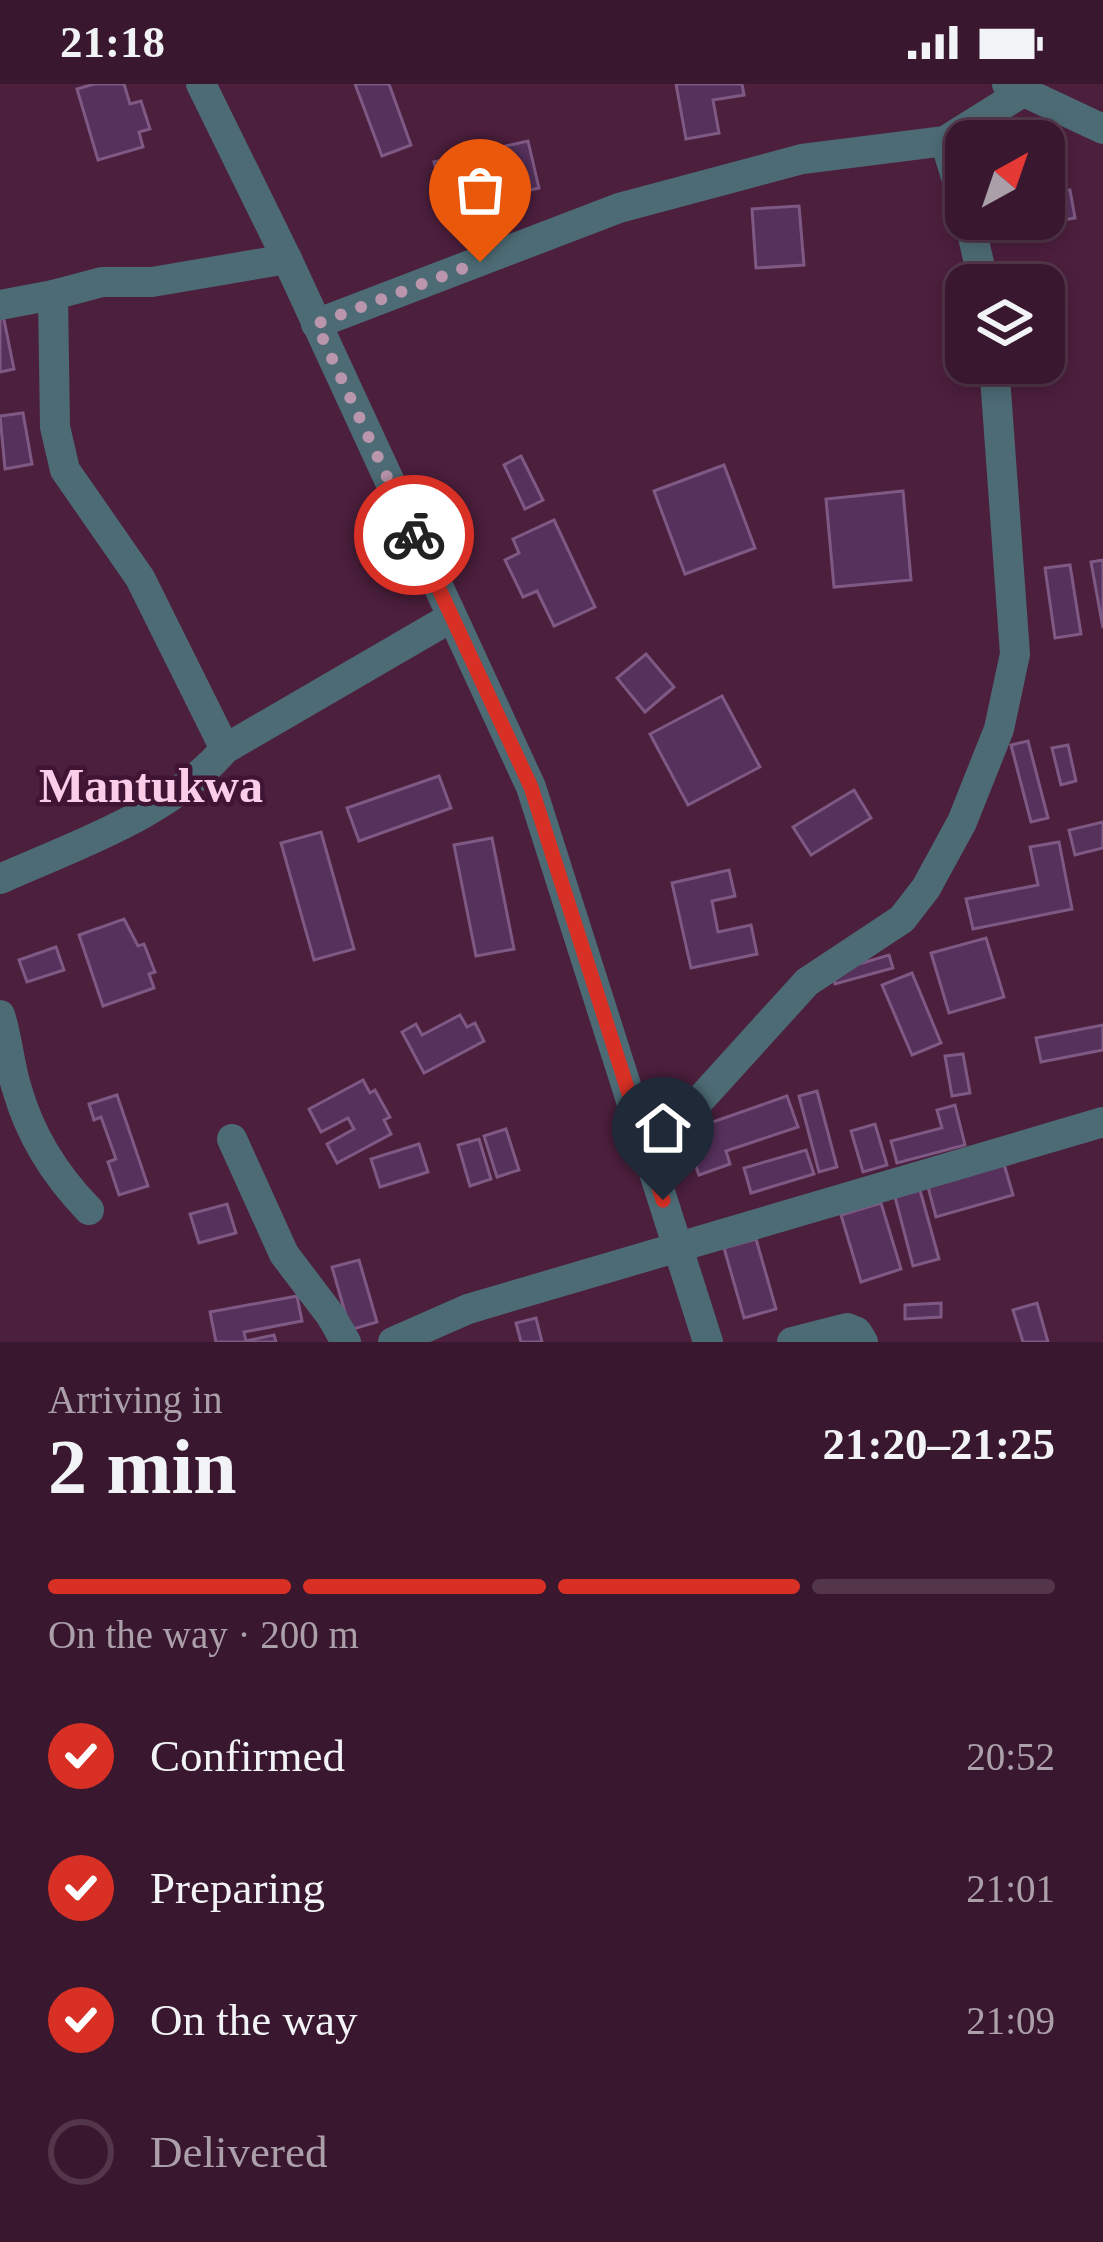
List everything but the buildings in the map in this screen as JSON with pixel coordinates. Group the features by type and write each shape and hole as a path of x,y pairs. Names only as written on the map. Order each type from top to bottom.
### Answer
{"street":[{"path":"201,84 531,787 708,1342"},
{"path":"973,120 1015,88 1103,129"},
{"path":"316,324 619,208 802,159 945,141"},
{"path":"0,305 102,282 152,282 287,259"},
{"path":"53,296 50,341 55,427 65,470 140,578 225,749"},
{"path":"649,1156 807,982 902,920 926,888 962,821 999,729 1015,654 996,384"},
{"path":"0,879 173,796 225,749 452,617"},
{"path":"0,1016 17,1090 32,1127 60,1180 88,1210"},
{"path":"393,1342 468,1309 677,1244 1103,1122"},
{"path":"232,1138 284,1254 346,1342"},
{"path":"792,1342 847,1328 863,1342"}],"way so far":[{"path":"414,535 316,324 480,262"}],"district":[{"name":"Mantukwa","path":"151,785"}],"route":[{"path":"414,535 531,787 663,1200"}]}
